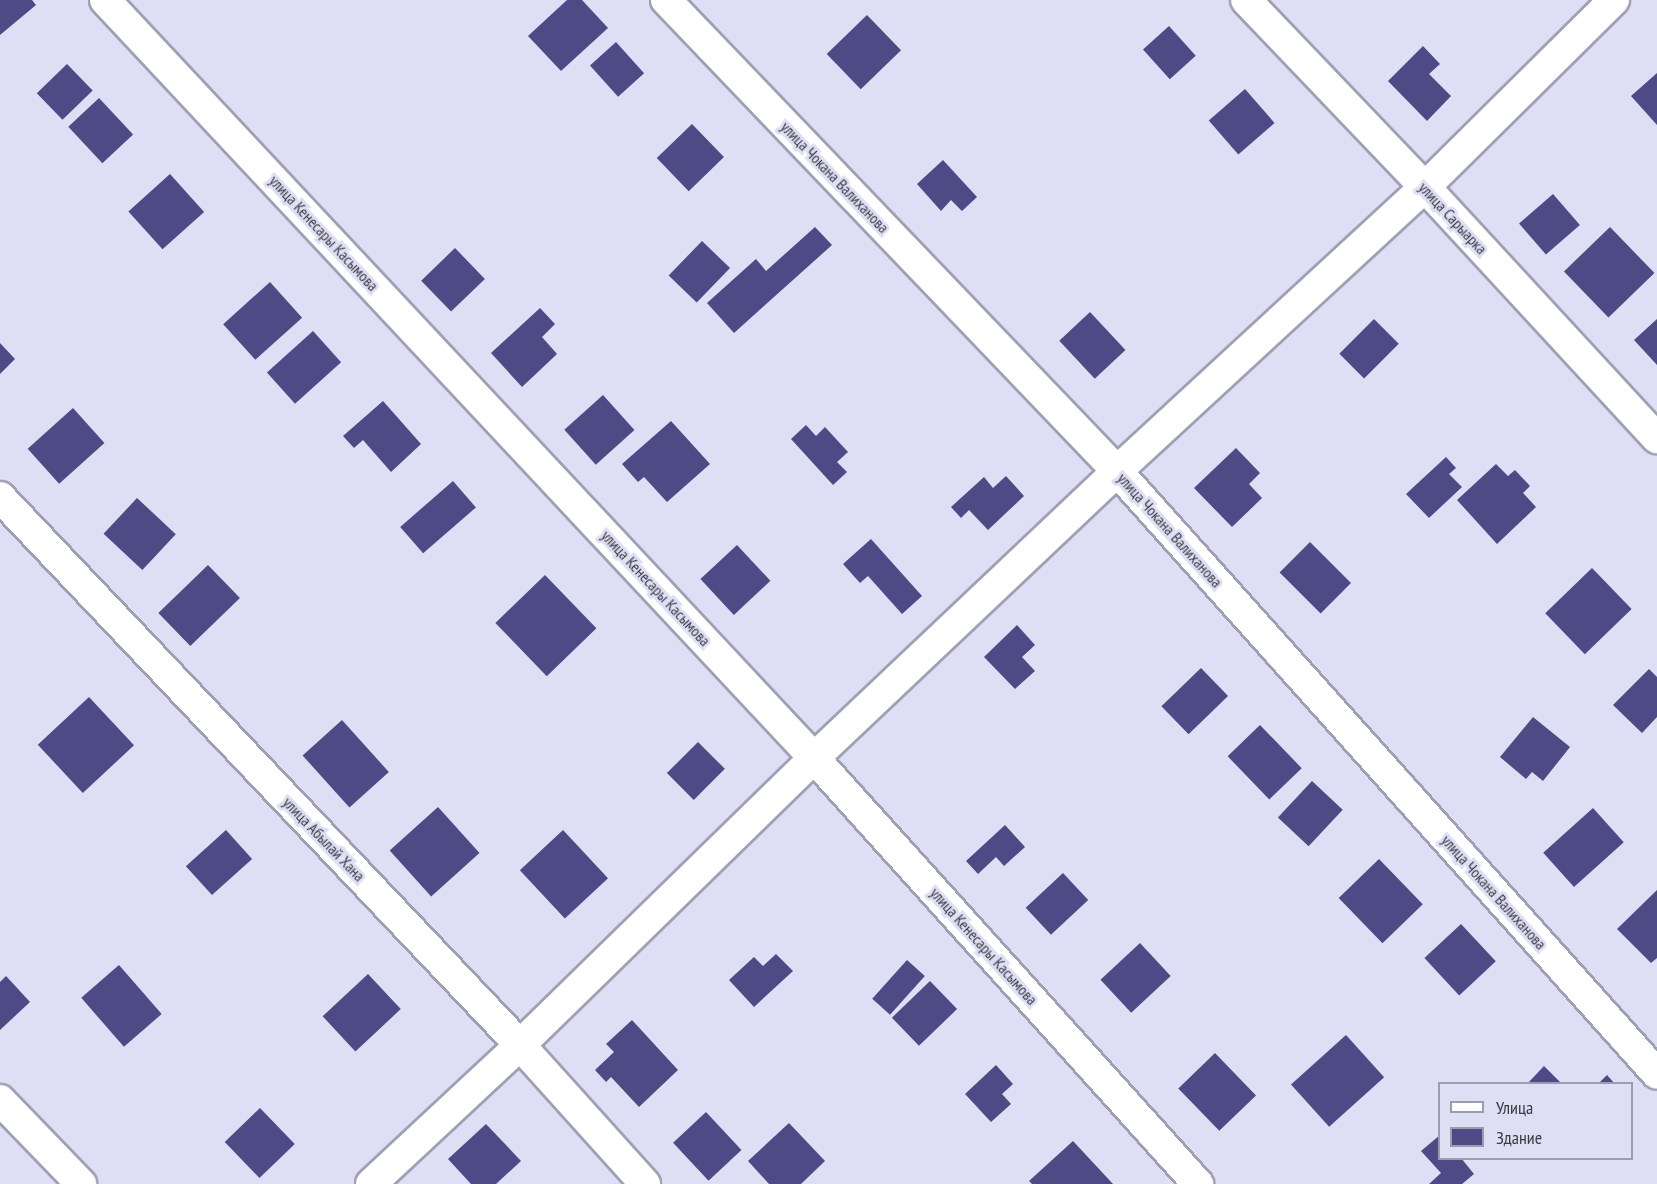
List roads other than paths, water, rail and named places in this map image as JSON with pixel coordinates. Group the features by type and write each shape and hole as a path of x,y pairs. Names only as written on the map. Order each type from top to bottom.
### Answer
{"street":[{"name":"улица Кенесары Касымова","path":"105,0 814,758 1198,1184"},
{"name":"улица Чокана Валиханова","path":"666,0 1117,471 1657,1074"},
{"name":"улица Сарыарка","path":"1246,0 1425,187 1657,438"},
{"path":"370,1184 520,1045 814,758 1117,471 1425,187 1614,0"},
{"name":"улица Абылай Хана","path":"0,497 520,1045 645,1184"},
{"path":"0,1100 81,1184"}]}
